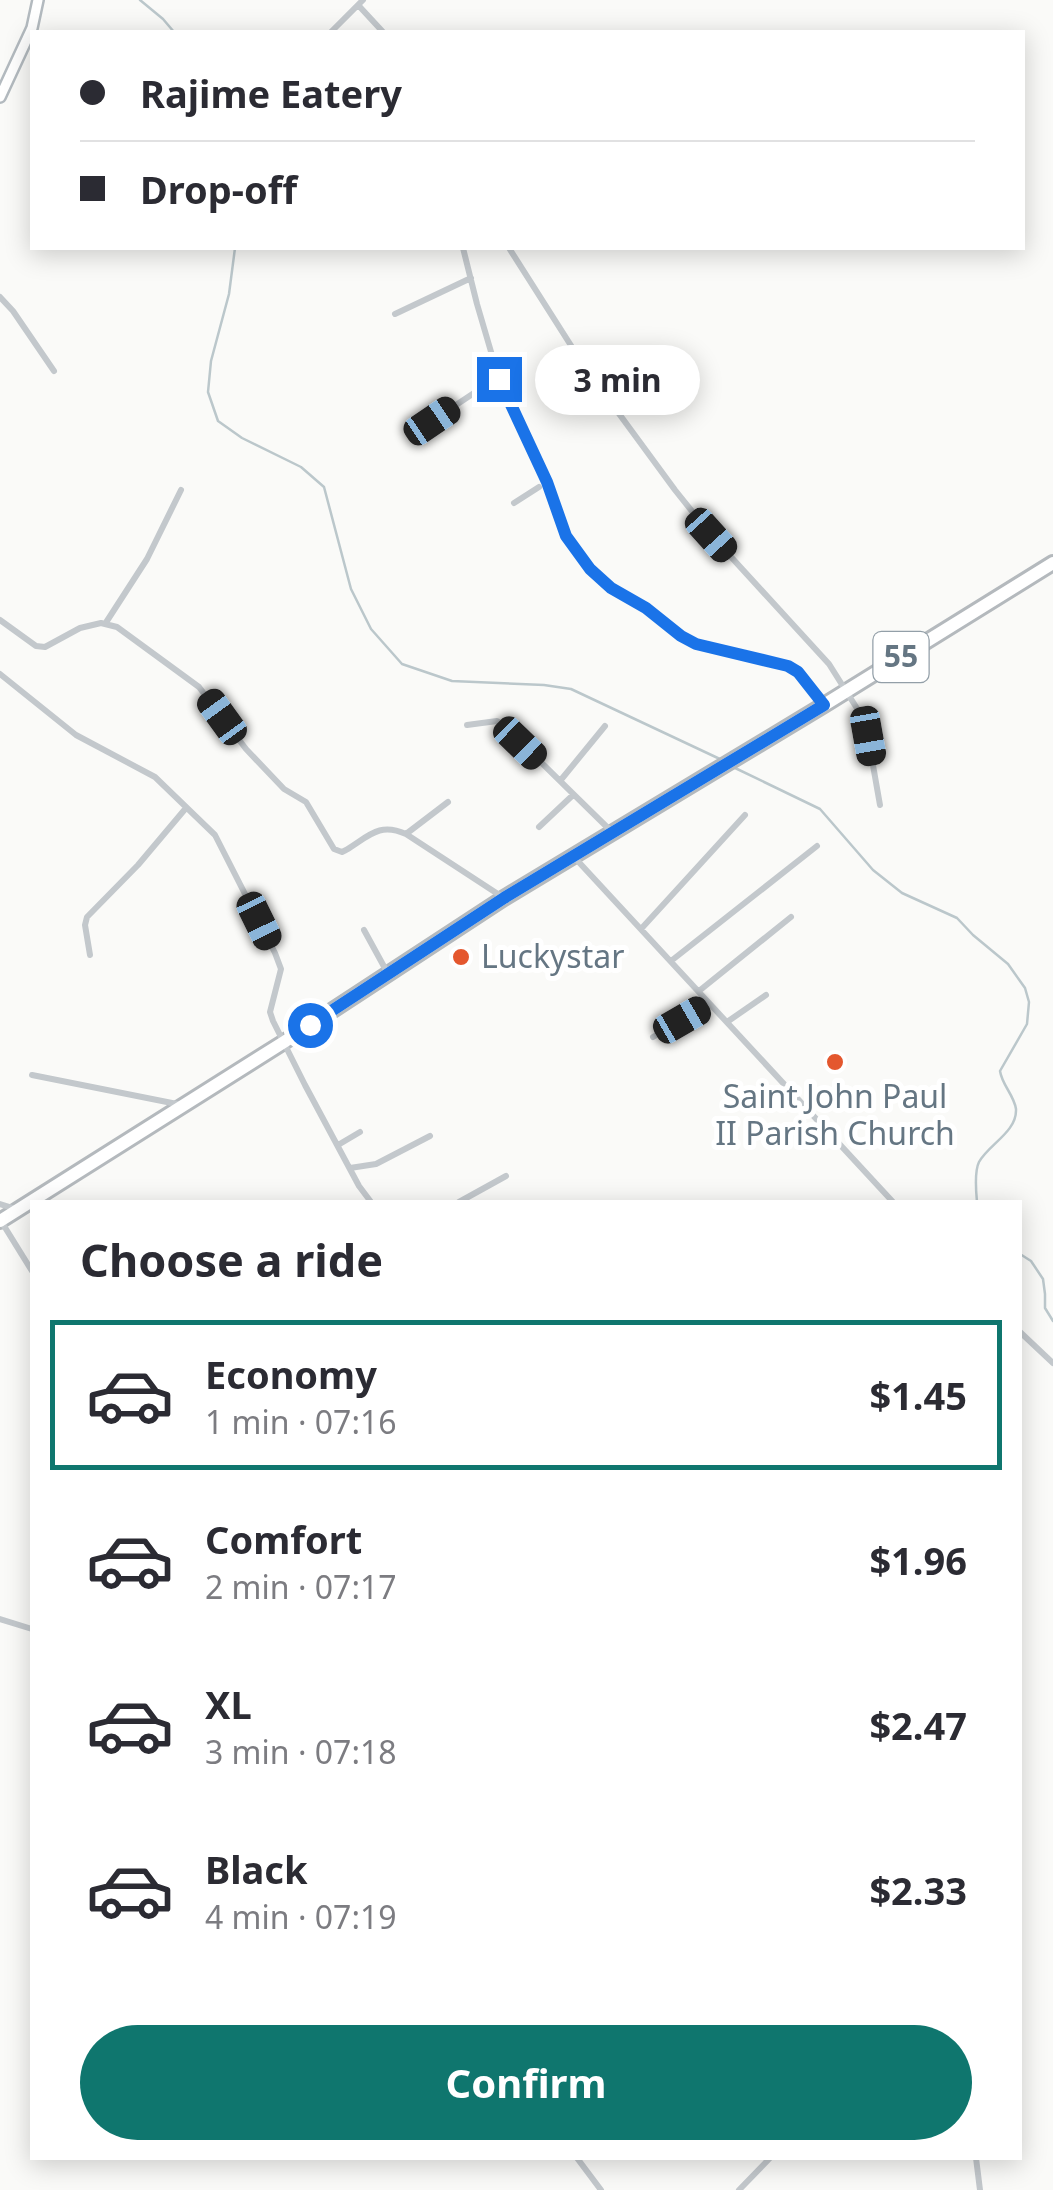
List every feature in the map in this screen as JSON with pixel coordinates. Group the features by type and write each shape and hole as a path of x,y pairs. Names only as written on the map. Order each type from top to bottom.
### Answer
{"highway":[{"name":"55","path":"33,1200 504,898 1053,563"},
{"name":"55","path":"0,1221 30,1202"}],"street":[{"path":"31,30 38,0"},
{"path":"333,30 361,3 381,30"},
{"path":"0,97 30,32"},
{"path":"464,250 498,376 566,536 590,569 611,588 696,644 788,666 798,672 824,705"},
{"path":"510,250 584,366 675,490 736,563 830,664 858,710 868,736 880,806"},
{"path":"396,314 471,278"},
{"path":"0,297 54,371"},
{"path":"432,421 498,376"},
{"path":"514,502 543,484"},
{"path":"105,624 147,559 181,490"},
{"path":"0,620 36,646 45,646 80,628 105,624 117,627 198,686 246,749 284,789 306,802 334,849 342,852 378,830 394,828 504,898"},
{"path":"0,674 76,735 155,777 215,834 281,969 270,1012 370,1200"},
{"path":"467,725 496,721 613,833"},
{"path":"560,781 605,726"},
{"path":"538,826 573,794"},
{"path":"406,834 448,802"},
{"path":"90,954 87,917 138,866 186,808"},
{"path":"641,929 745,815"},
{"path":"671,961 818,846"},
{"path":"575,857 891,1200"},
{"path":"699,992 791,917"},
{"path":"364,930 388,974"},
{"path":"727,1022 766,995"},
{"path":"653,1036 710,1004"},
{"path":"32,1076 184,1105"},
{"path":"338,1146 360,1132"},
{"path":"350,1168 376,1164 430,1136"},
{"path":"463,1200 506,1176"},
{"path":"0,1204 17,1210"},
{"path":"0,1221 30,1268"},
{"path":"1022,1334 1053,1364"},
{"path":"0,1619 30,1628"},
{"path":"578,2160 601,2190"},
{"path":"739,2190 768,2160"},
{"path":"976,2160 980,2190"}],"waterway":[{"path":"140,0 172,30"},
{"path":"235,250 229,294 211,361 208,392 218,421 242,438 301,467 324,487 351,589 371,629 402,664 452,681 571,689 722,760"},
{"path":"733,767 820,809 873,870 902,893 957,918 1008,964 1025,988 1029,1002 1027,1024 1000,1071 1015,1104 1015,1117 979,1162 977,1200"},
{"path":"1022,1255 1043,1279 1045,1308 1053,1321"}],"place":[{"name":"Luckystar","path":"461,957"},
{"name":"Saint John Paul II Parish Church","path":"835,1062"}],"route":[{"path":"310,1025 504,898 824,705 798,672 788,666 696,644 611,588 590,569 566,536 547,482 499,379"}]}
